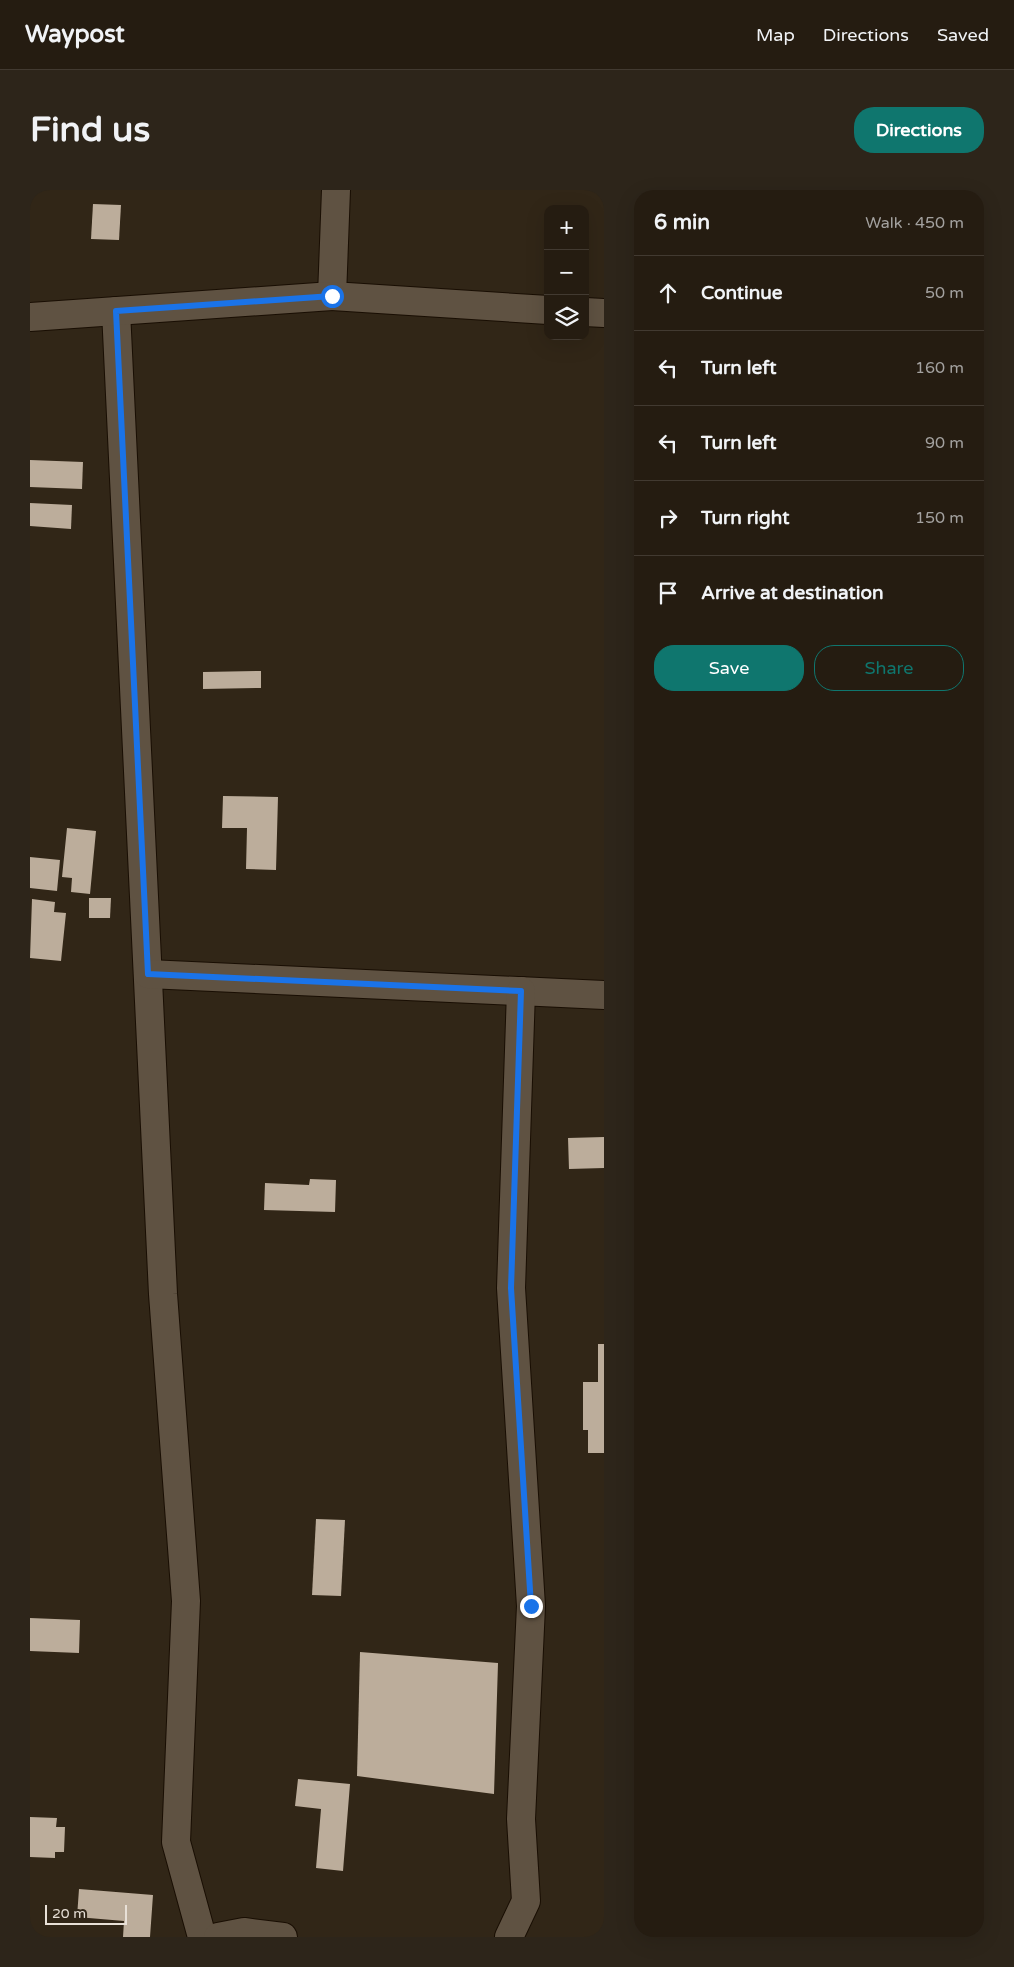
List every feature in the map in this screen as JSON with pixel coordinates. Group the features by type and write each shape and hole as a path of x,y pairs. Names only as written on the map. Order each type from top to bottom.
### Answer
{"street":[{"path":"332,296 336,190"},
{"path":"30,317 332,296 544,310"},
{"path":"116,311 163,1294 186,1601 176,1842 202,1937"},
{"path":"589,312 604,314"},
{"path":"148,974 604,995"},
{"path":"509,1937 526,1901 521,1819 531,1606 511,1288 521,991"},
{"path":"218,1937 244,1932 283,1937"}],"building":[{"path":"93,204 121,205 119,240 91,239"},
{"path":"30,460 83,462 82,489 30,487"},
{"path":"30,503 72,505 71,529 30,526"},
{"path":"261,671 261,688 203,689 203,672"},
{"path":"223,796 278,797 276,870 246,869 247,828 222,828"},
{"path":"67,828 96,831 90,894 71,892 72,878 62,877"},
{"path":"30,857 60,860 57,891 30,888"},
{"path":"89,898 111,898 110,918 89,918"},
{"path":"32,899 55,902 54,912 66,913 61,961 30,958"},
{"path":"604,1137 604,1168 569,1169 568,1138"},
{"path":"310,1179 336,1180 335,1212 264,1210 265,1183 309,1185"},
{"path":"598,1344 604,1344 604,1453 588,1453 588,1430 583,1430 583,1382 598,1382"},
{"path":"316,1519 345,1520 341,1596 312,1595"},
{"path":"30,1618 80,1620 79,1653 30,1651"},
{"path":"360,1652 498,1663 494,1794 357,1776"},
{"path":"298,1779 350,1784 343,1871 316,1868 321,1809 295,1806"},
{"path":"30,1817 57,1818 56,1827 65,1827 64,1852 55,1852 55,1858 30,1857"},
{"path":"79,1889 153,1895 150,1937 123,1937 124,1921 77,1917"}],"route":[{"path":"332,296 116,311 148,974 521,991 511,1288 531,1606"}]}
